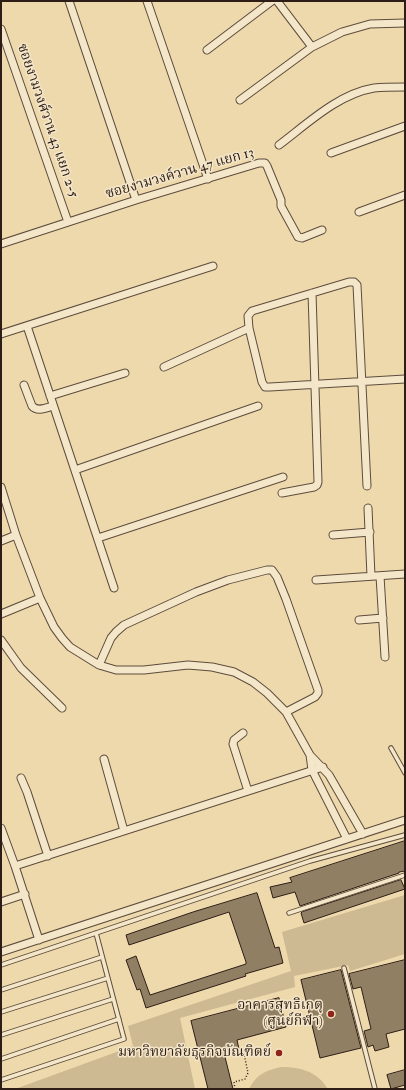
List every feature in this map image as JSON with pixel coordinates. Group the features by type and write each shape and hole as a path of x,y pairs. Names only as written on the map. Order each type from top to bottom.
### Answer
{"street":[{"path":"69,1 136,200"},
{"path":"147,1 208,179"},
{"path":"207,50 272,1"},
{"path":"277,1 312,47"},
{"path":"240,100 312,47 342,32 370,24 405,23"},
{"name":"ซอยงามวงศ์วาน 43 แยก 2-5","path":"1,28 68,222"},
{"path":"279,144 325,110 358,92 374,88 405,87"},
{"path":"331,153 405,126"},
{"name":"ซอยงามวงค์วาน 47 แยก 13","path":"1,244 259,162 265,163 267,166 281,200 281,206 298,237 302,238 322,230"},
{"path":"359,212 405,195"},
{"path":"1,334 213,266"},
{"path":"367,486 363,382 357,285 354,282 349,282 252,311 248,316 249,328 262,382 265,387 363,382 405,379"},
{"path":"282,493 317,485 312,293"},
{"path":"27,326 114,588"},
{"path":"164,366 249,328"},
{"path":"50,396 125,373"},
{"path":"24,385 34,409 38,410 53,406"},
{"path":"75,470 258,406"},
{"path":"98,538 283,477"},
{"path":"1,487 16,535 40,598 54,627 70,647 98,665 116,670 127,671 188,665 212,666 234,672 253,682 267,693 286,712 310,755 323,767 333,781 363,834"},
{"path":"368,508 371,576"},
{"path":"333,535 370,532"},
{"path":"1,541 16,535"},
{"path":"98,665 111,638 124,625 160,607 228,580 272,570 277,577 286,599 318,690 315,697 286,712"},
{"path":"316,580 405,574"},
{"path":"380,576 386,657"},
{"path":"1,614 40,598"},
{"path":"359,620 383,618"},
{"path":"1,640 25,672 62,708"},
{"path":"244,733 234,740 233,744 248,791"},
{"path":"310,755 312,770 347,839"},
{"path":"104,759 124,831"},
{"path":"15,866 323,767"},
{"path":"21,778 48,856"},
{"path":"1,952 405,820"},
{"path":"1,828 25,894 39,940"},
{"path":"1,902 25,894"}],"lane":[{"path":"390,748 405,773"},
{"path":"1,965 310,861 405,835"},
{"path":"289,913 405,875"},
{"path":"1,1080 124,1039 96,933"},
{"path":"1,990 102,957"},
{"path":"344,968 375,1089"},
{"path":"1,1012 108,978"},
{"path":"1,1035 113,999"},
{"path":"1,1059 119,1020"}],"path":[{"path":"235,1089 234,1082 245,1079 248,1073 243,1049"}],"shaded area":[{"path":"405,895 405,954 350,971 348,965 294,976 295,987 180,1018 195,1089 15,1089 133,1046 128,1026 291,971 282,932"},
{"path":"281,1067 308,1071 319,1078 328,1089 249,1089 255,1080 262,1074"}],"building":[{"path":"405,841 405,871 300,906 295,892 273,898 270,887 292,882 290,878"},
{"path":"401,880 405,889 304,923 302,912"},
{"path":"257,893 275,948 279,947 283,963 245,974 246,976 146,1008 140,989 137,990 126,960 136,956 150,995 246,964 246,962 229,912 129,945 126,935 193,912"},
{"path":"405,960 405,1029 386,1034 389,1047 375,1051 373,1045 368,1047 364,1031 371,1029 361,987 353,989 349,974"},
{"name":"อาคารสุทธิเกตุ (ศูนย์กีฬา)","path":"341,970 361,1048 320,1058 301,980"},
{"path":"279,998 286,1027 237,1040 239,1049 224,1053 233,1089 208,1089 191,1021"},
{"path":"405,1070 405,1085 391,1089 387,1075"}],"place":[{"name":"อาคารสุทธิเกตุ (ศูนย์กีฬา)","path":"331,1014"},
{"name":"มหาวิทยาลัยธุรกิจบัณฑิตย์","path":"279,1053"}]}
